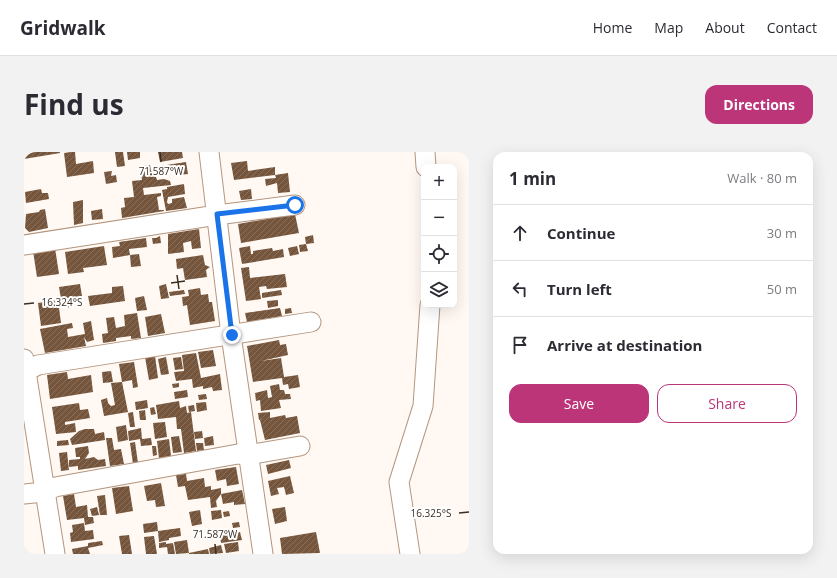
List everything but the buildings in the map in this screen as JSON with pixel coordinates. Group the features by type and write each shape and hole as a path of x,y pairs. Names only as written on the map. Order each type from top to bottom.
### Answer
{"street":[{"path":"209,152 248,455 263,554"},
{"path":"425,152 426,164"},
{"path":"24,245 217,214 295,205"},
{"path":"410,554 399,482 423,406 430,308"},
{"path":"55,554 25,367 311,322"},
{"path":"24,494 44,492 55,487 238,454 248,455 300,446"}],"route":[{"path":"232,335 217,214 295,205"}]}
